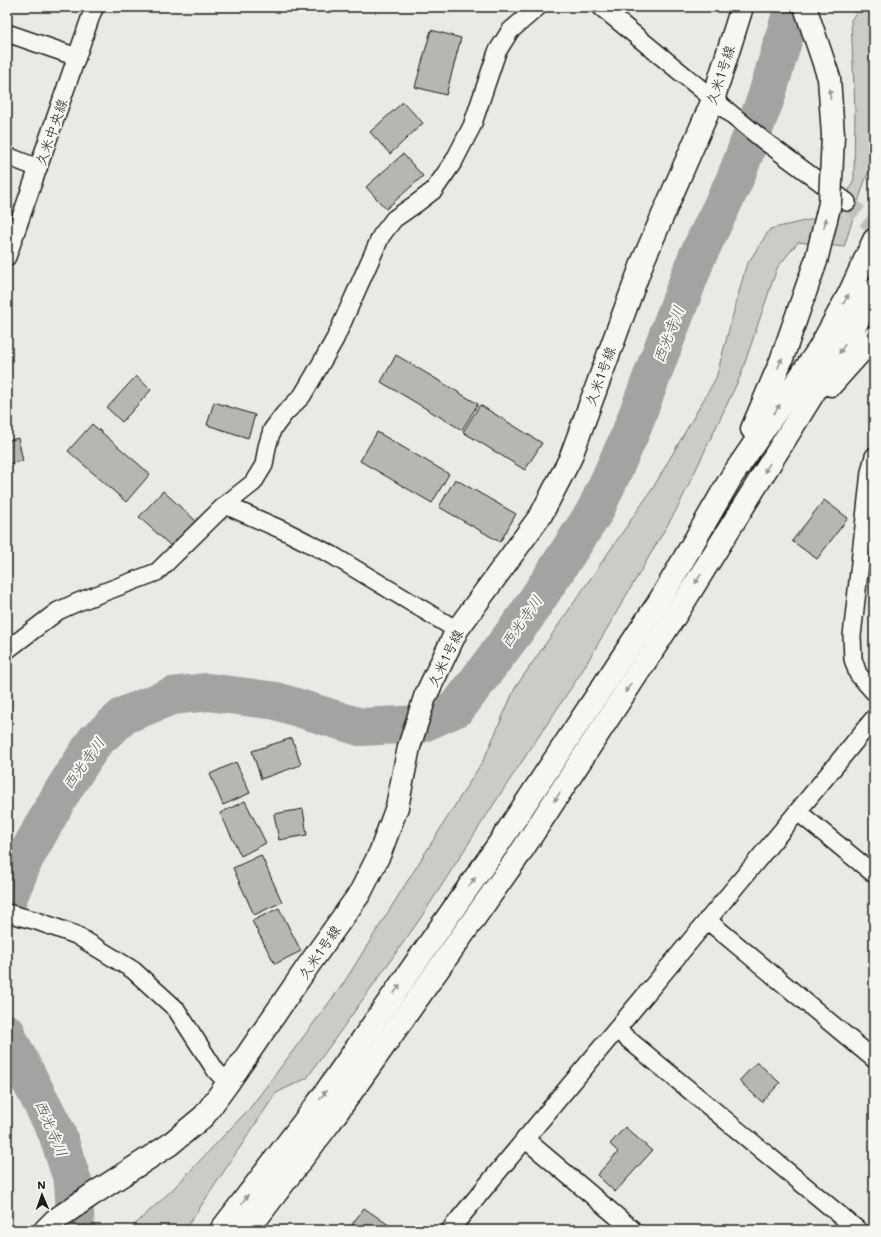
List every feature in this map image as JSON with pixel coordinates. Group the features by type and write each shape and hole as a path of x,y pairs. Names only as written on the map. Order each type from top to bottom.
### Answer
{"main road":[{"name":"久米1号線","path":"50,1225 93,1194 169,1146 204,1116 228,1084 308,966 360,893 380,853 398,807 409,747 425,697 457,630 541,515 570,459 642,261 713,100 742,7"},
{"path":"732,476 781,361 816,261 830,203 833,135 829,78 805,7"},
{"path":"221,1230 318,1103 500,842 660,600 732,476 819,349 849,294 874,240"},
{"path":"248,1230 331,1121 520,855 678,610 788,435 854,328 874,290"},
{"path":"788,435 874,337"}],"street":[{"path":"7,650 58,611 157,572 225,505 253,483 264,465 272,430 284,414 302,396 335,339 381,236 394,218 434,190 454,161 472,126 497,52 510,31 538,7"},
{"path":"601,7 763,140 848,202"},
{"name":"久米中央線","path":"7,257 77,57 89,9"},
{"path":"7,33 77,57"},
{"path":"7,156 38,168"},
{"path":"874,456 870,472 872,486 852,636 853,659 858,674 874,692"},
{"path":"225,505 287,532 332,555 457,630"},
{"path":"450,1230 798,812 874,718"},
{"path":"798,812 874,874"},
{"path":"11,914 37,920 76,935 133,970 176,1009 216,1071 228,1084"},
{"path":"707,920 874,1059"},
{"path":"617,1030 858,1230"},
{"path":"525,1139 633,1230"}],"shaded area":[{"path":"860,7 874,7 874,161 865,180 844,247 798,242 777,268 740,377 678,507 581,673 501,793 420,919 307,1078 276,1093 185,1230 129,1230 172,1190 250,1108 343,984 484,759 515,688 653,488 716,378 746,266 770,229 839,213 854,179 855,110 851,20"}],"building":[{"path":"431,30 461,38 446,95 415,87"},
{"path":"403,102 423,123 390,154 370,132"},
{"path":"403,154 423,176 386,209 366,187"},
{"path":"396,355 478,404 462,430 381,382"},
{"path":"136,376 151,390 122,422 107,408"},
{"path":"214,402 255,415 248,438 207,425"},
{"path":"480,405 542,443 525,470 463,432"},
{"path":"92,424 150,474 126,502 68,451"},
{"path":"377,432 449,474 432,503 360,461"},
{"path":"18,438 23,461 7,464 7,441"},
{"path":"455,479 516,514 500,542 439,507"},
{"path":"163,491 196,521 172,547 139,517"},
{"path":"824,500 848,518 817,559 792,541"},
{"path":"292,738 301,765 261,779 252,751"},
{"path":"236,762 250,793 223,805 210,774"},
{"path":"245,801 266,843 241,856 220,813"},
{"path":"303,809 307,835 279,840 274,814"},
{"path":"261,855 282,902 254,915 233,868"},
{"path":"279,908 301,951 275,964 252,921"},
{"path":"757,1062 780,1083 762,1102 739,1081"},
{"path":"625,1127 652,1151 615,1192 597,1175 618,1152 610,1144"},
{"path":"364,1208 396,1230 348,1230"}],"waterway":[{"name":"西光寺川","path":"7,901 25,858 62,792 95,741 125,715 172,696 208,692 276,701 360,727 421,724 457,708 525,618 595,511 630,434 697,257 735,179 766,98 793,7"},
{"name":"西光寺川","path":"7,1033 8,1038 57,1133 73,1182 76,1230"}],"tunnel":[{"path":"847,202 874,227"}]}
